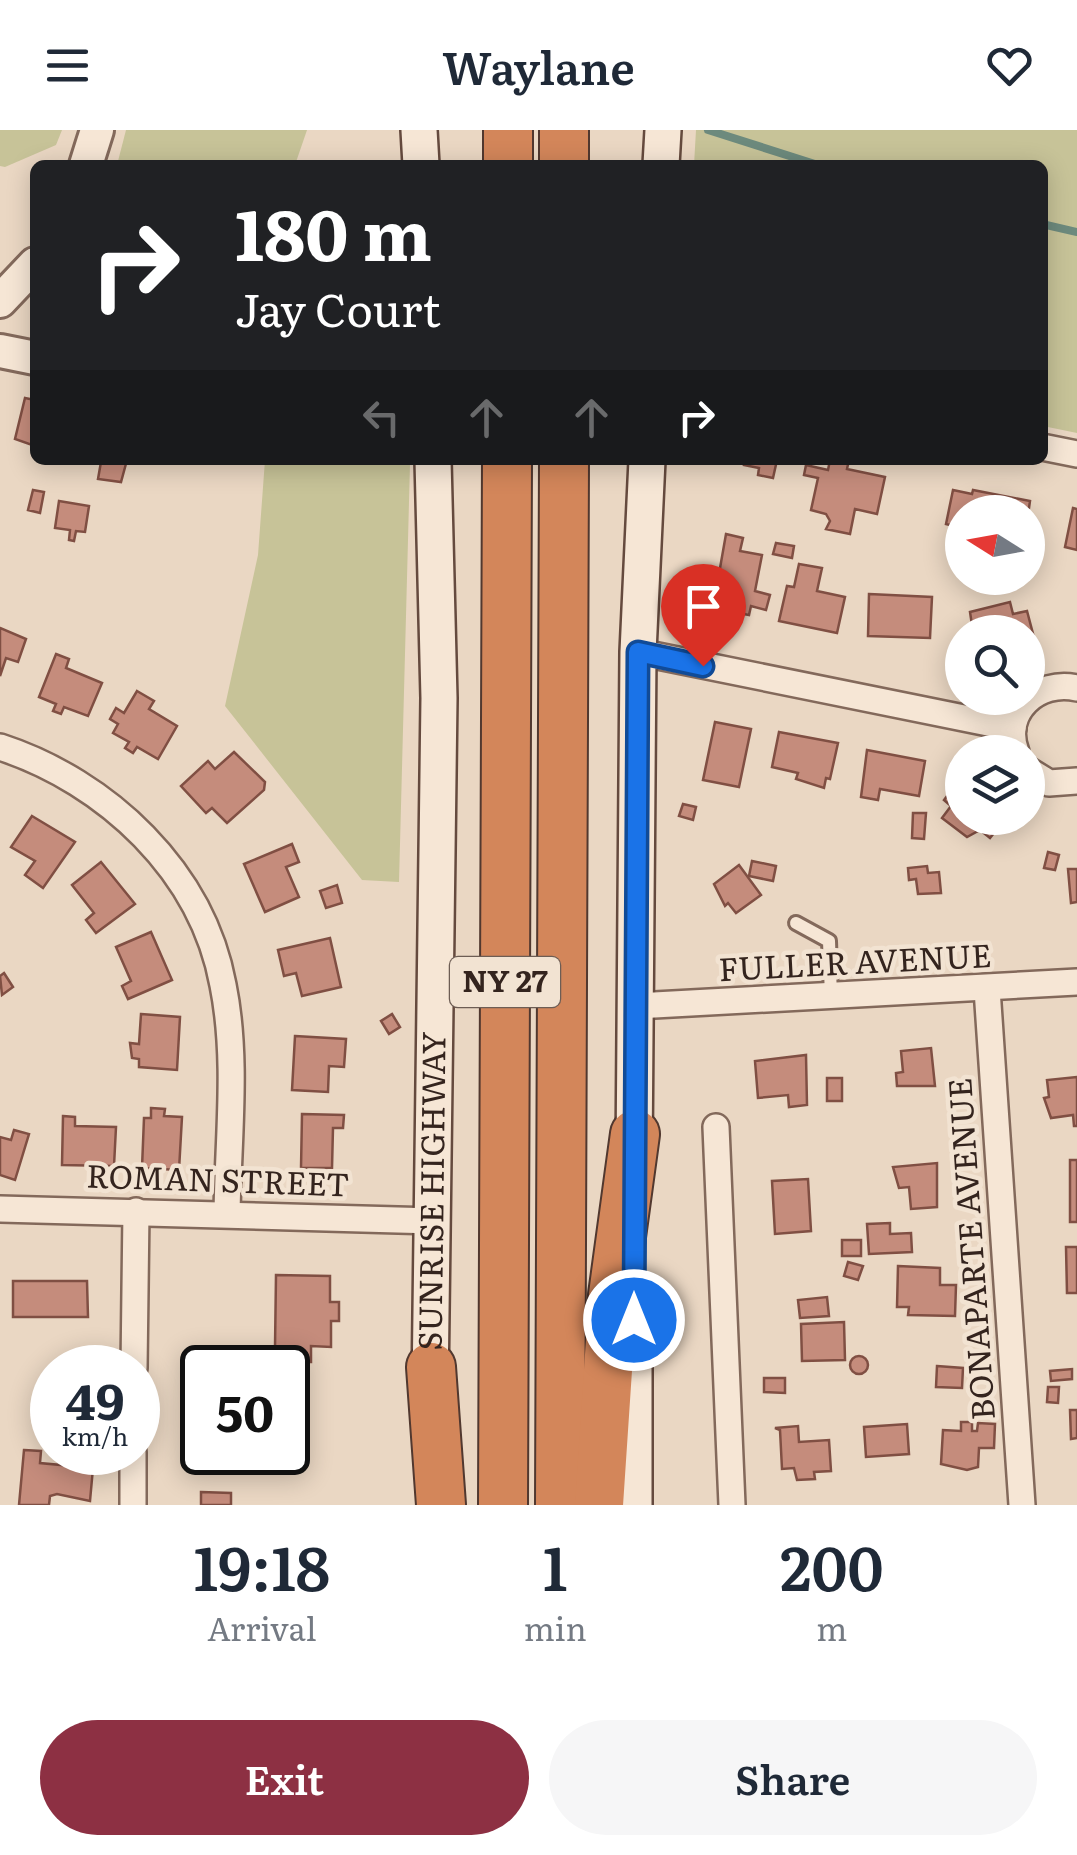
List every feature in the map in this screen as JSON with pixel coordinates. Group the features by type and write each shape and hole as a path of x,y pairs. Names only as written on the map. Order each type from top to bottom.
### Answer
{"highway":[{"path":"508,130 508,160"},
{"path":"564,130 564,160"},
{"name":"SUNRISE HIGHWAY","path":"502,1505 507,465"},
{"name":"NY 27","path":"560,1505 564,465"},
{"path":"599,1505 614,1295 634,1134"},
{"path":"431,1367 442,1505"}],"main road":[{"path":"419,130 421,160"},
{"path":"661,160 663,130"},
{"name":"SUNRISE HIGHWAY","path":"429,1505 438,698 433,465"},
{"path":"634,1505 638,652 647,465"}],"street":[{"path":"88,160 97,130"},
{"path":"0,301 30,269"},
{"path":"0,351 30,357"},
{"path":"1048,447 1077,454"},
{"path":"638,652 993,735"},
{"path":"1015,735 1021,706 1036,692 1054,686 1077,688"},
{"path":"0,747 49,765 101,796 163,860 208,934 224,987 230,1042 227,1214"},
{"path":"1045,781 1077,781"},
{"name":"FULLER AVENUE","path":"636,1006 1077,982"},
{"name":"BONAPARTE AVENUE","path":"987,989 1022,1505"},
{"path":"716,1127 732,1505"},
{"name":"ROMAN STREET","path":"0,1208 434,1220"},
{"path":"134,1345 136,1211"},
{"path":"132,1505 133,1475"}],"lane":[{"path":"796,924 829,941 833,949 831,997"}],"shaded area":[{"path":"0,130 62,130 56,145 5,167 0,166"},
{"path":"126,130 307,130 297,160 118,160"},
{"path":"696,130 1077,130 1077,433 1048,427 1048,160 694,160"},
{"path":"265,465 410,465 399,882 362,880 225,706 258,555"}],"building":[{"path":"25,398 30,399 30,444 15,439"},
{"path":"100,465 126,465 121,482 98,479"},
{"path":"744,465 776,465 773,478 758,475 759,468"},
{"path":"806,465 828,470 829,465 848,465 847,469 885,477 877,514 855,509 850,534 826,529 830,521 826,514 811,510 818,478 804,475"},
{"path":"33,490 44,492 40,513 28,510"},
{"path":"953,490 972,494 973,490 999,495 952,495"},
{"path":"59,501 89,506 85,532 76,531 74,541 69,540 70,530 55,528"},
{"path":"1073,508 1077,509 1077,550 1065,547"},
{"path":"726,534 743,538 740,551 762,555 755,591 770,595 766,610 751,606 749,615 713,608"},
{"path":"776,543 794,546 792,558 773,554"},
{"path":"799,564 822,568 817,591 845,597 837,633 779,621 787,586 794,587"},
{"path":"869,594 932,597 930,638 868,636"},
{"path":"1010,602 1013,614 1027,611 1028,615 970,615"},
{"path":"0,628 26,639 18,662 6,658 0,676"},
{"path":"56,654 69,659 66,668 102,683 88,716 64,707 61,714 53,711 56,704 39,697"},
{"path":"137,691 154,701 149,709 177,726 158,759 137,747 133,753 125,748 129,742 113,733 118,724 110,719 116,708 124,713"},
{"path":"715,722 751,729 739,787 703,780"},
{"path":"779,732 838,743 830,779 826,778 824,788 796,779 798,773 772,767"},
{"path":"867,750 925,761 919,796 880,789 878,800 861,797"},
{"path":"234,752 265,782 264,790 227,823 212,808 206,813 181,786 208,761 215,769"},
{"path":"683,804 696,807 693,820 679,816"},
{"path":"913,813 926,813 924,839 912,838"},
{"path":"32,816 75,842 43,888 25,875 35,861 11,847"},
{"path":"292,844 299,862 286,867 299,897 265,912 244,864"},
{"path":"1048,852 1059,855 1055,870 1044,868"},
{"path":"752,861 776,866 773,881 749,876"},
{"path":"101,862 135,904 96,933 86,920 94,913 72,885"},
{"path":"739,865 761,895 736,913 728,903 725,906 714,884"},
{"path":"927,866 928,873 939,872 941,893 918,894 916,879 909,880 908,868"},
{"path":"1068,869 1077,869 1077,902 1071,903"},
{"path":"337,885 342,903 326,908 320,891"},
{"path":"151,932 172,980 128,999 122,986 131,981 116,947"},
{"path":"330,938 341,987 302,996 296,973 284,976 278,950"},
{"path":"4,973 13,987 2,995 0,976"},
{"path":"141,1014 180,1017 177,1070 139,1067 139,1059 132,1058 130,1043 139,1044"},
{"path":"392,1014 400,1027 389,1034 381,1021"},
{"path":"295,1036 346,1039 344,1067 329,1066 328,1092 292,1090"},
{"path":"931,1048 935,1086 897,1086 896,1073 903,1072 901,1051"},
{"path":"806,1055 807,1105 789,1107 788,1095 758,1098 755,1061"},
{"path":"1077,1077 1074,1126 1073,1115 1051,1118 1044,1098 1049,1097 1047,1080"},
{"path":"827,1078 842,1078 842,1101 827,1101"},
{"path":"151,1108 165,1109 164,1116 182,1117 179,1170 142,1168 144,1118 151,1118"},
{"path":"302,1114 344,1115 343,1128 333,1128 332,1168 301,1168"},
{"path":"63,1116 75,1117 75,1126 116,1127 114,1166 62,1165"},
{"path":"14,1130 29,1134 15,1180 0,1175 0,1137 11,1140"},
{"path":"1070,1160 1077,1160 1077,1222 1070,1222"},
{"path":"937,1163 937,1207 911,1209 909,1187 899,1188 893,1167"},
{"path":"808,1179 811,1231 775,1234 772,1181"},
{"path":"890,1223 890,1234 911,1233 912,1252 869,1254 867,1224"},
{"path":"842,1240 861,1240 861,1256 842,1256"},
{"path":"1066,1247 1077,1247 1077,1293 1067,1293"},
{"path":"848,1262 863,1266 858,1280 844,1276"},
{"path":"898,1266 940,1268 940,1285 956,1285 955,1316 908,1315 909,1307 897,1307"},
{"path":"276,1275 330,1276 330,1302 339,1302 339,1321 331,1321 331,1347 311,1346 310,1362 310,1345 275,1345"},
{"path":"13,1281 87,1281 88,1317 13,1317"},
{"path":"827,1297 829,1316 800,1318 798,1300"},
{"path":"844,1322 845,1360 802,1361 801,1324"},
{"path":"859,1356 866,1358 866,1372 859,1374 852,1372 850,1365 852,1358"},
{"path":"937,1366 963,1368 962,1388 936,1387"},
{"path":"1072,1369 1072,1379 1051,1381 1050,1371"},
{"path":"764,1378 785,1378 785,1393 764,1392"},
{"path":"1048,1387 1059,1387 1058,1403 1047,1402"},
{"path":"1070,1410 1077,1410 1077,1438 1071,1439"},
{"path":"961,1422 972,1422 972,1431 977,1431 978,1423 995,1424 994,1448 979,1448 978,1467 967,1470 941,1464 943,1430 961,1431"},
{"path":"907,1424 909,1454 866,1457 864,1427"},
{"path":"798,1426 799,1442 829,1440 831,1471 814,1472 815,1479 797,1480 794,1468 782,1469 780,1430 775,1428"},
{"path":"24,1450 30,1450 30,1475 92,1475 90,1501 57,1494 50,1496 49,1505 19,1505"},
{"path":"201,1492 231,1493 231,1505 201,1505"}],"waterway":[{"path":"708,130 802,160"},
{"path":"1048,225 1077,232"}],"route":[{"path":"634,1320 638,652 703,666"}]}
